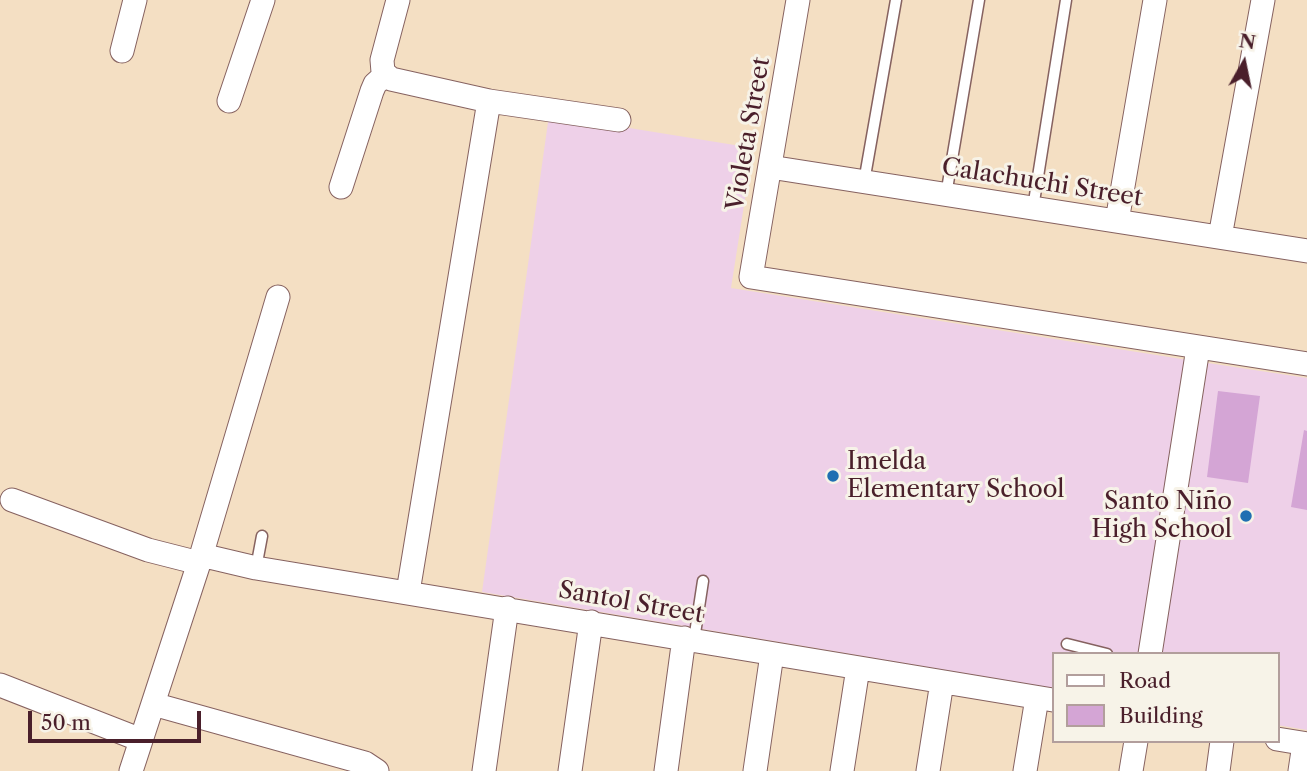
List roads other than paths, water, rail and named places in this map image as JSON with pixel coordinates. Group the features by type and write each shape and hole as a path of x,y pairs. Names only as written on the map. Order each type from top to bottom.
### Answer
{"street":[{"path":"122,51 135,0"},
{"path":"229,100 263,0"},
{"path":"398,0 382,64 385,75 397,82 489,100 619,120"},
{"name":"Violeta Street","path":"798,0 751,277 1198,348"},
{"path":"1117,221 1155,0"},
{"path":"1220,237 1263,0"},
{"path":"341,187 372,91 385,75"},
{"path":"408,592 489,100"},
{"name":"Calachuchi Street","path":"769,167 1307,251"},
{"path":"131,771 200,559 278,297"},
{"path":"1150,652 1198,348 1307,364"},
{"name":"Santol Street","path":"12,500 148,550 1045,699"},
{"path":"484,771 507,608"},
{"path":"570,771 591,622"},
{"path":"666,771 689,639"},
{"path":"755,771 772,654"},
{"path":"842,771 858,668"},
{"path":"928,771 942,682"},
{"path":"0,685 141,740"},
{"path":"1025,771 1045,699"},
{"path":"153,704 365,763 377,771"},
{"path":"1279,739 1306,744 1300,771"},
{"path":"1131,771 1136,743"},
{"path":"1218,771 1223,743"}],"lane":[{"path":"864,182 896,0"},
{"path":"946,195 979,0"},
{"path":"1033,208 1066,0"},
{"path":"256,568 262,536"},
{"path":"689,639 703,581"},
{"path":"1067,644 1099,652"}],"place":[{"name":"Imelda Elementary School","path":"833,476"},
{"name":"Santo Niño High School","path":"1246,516"}]}
